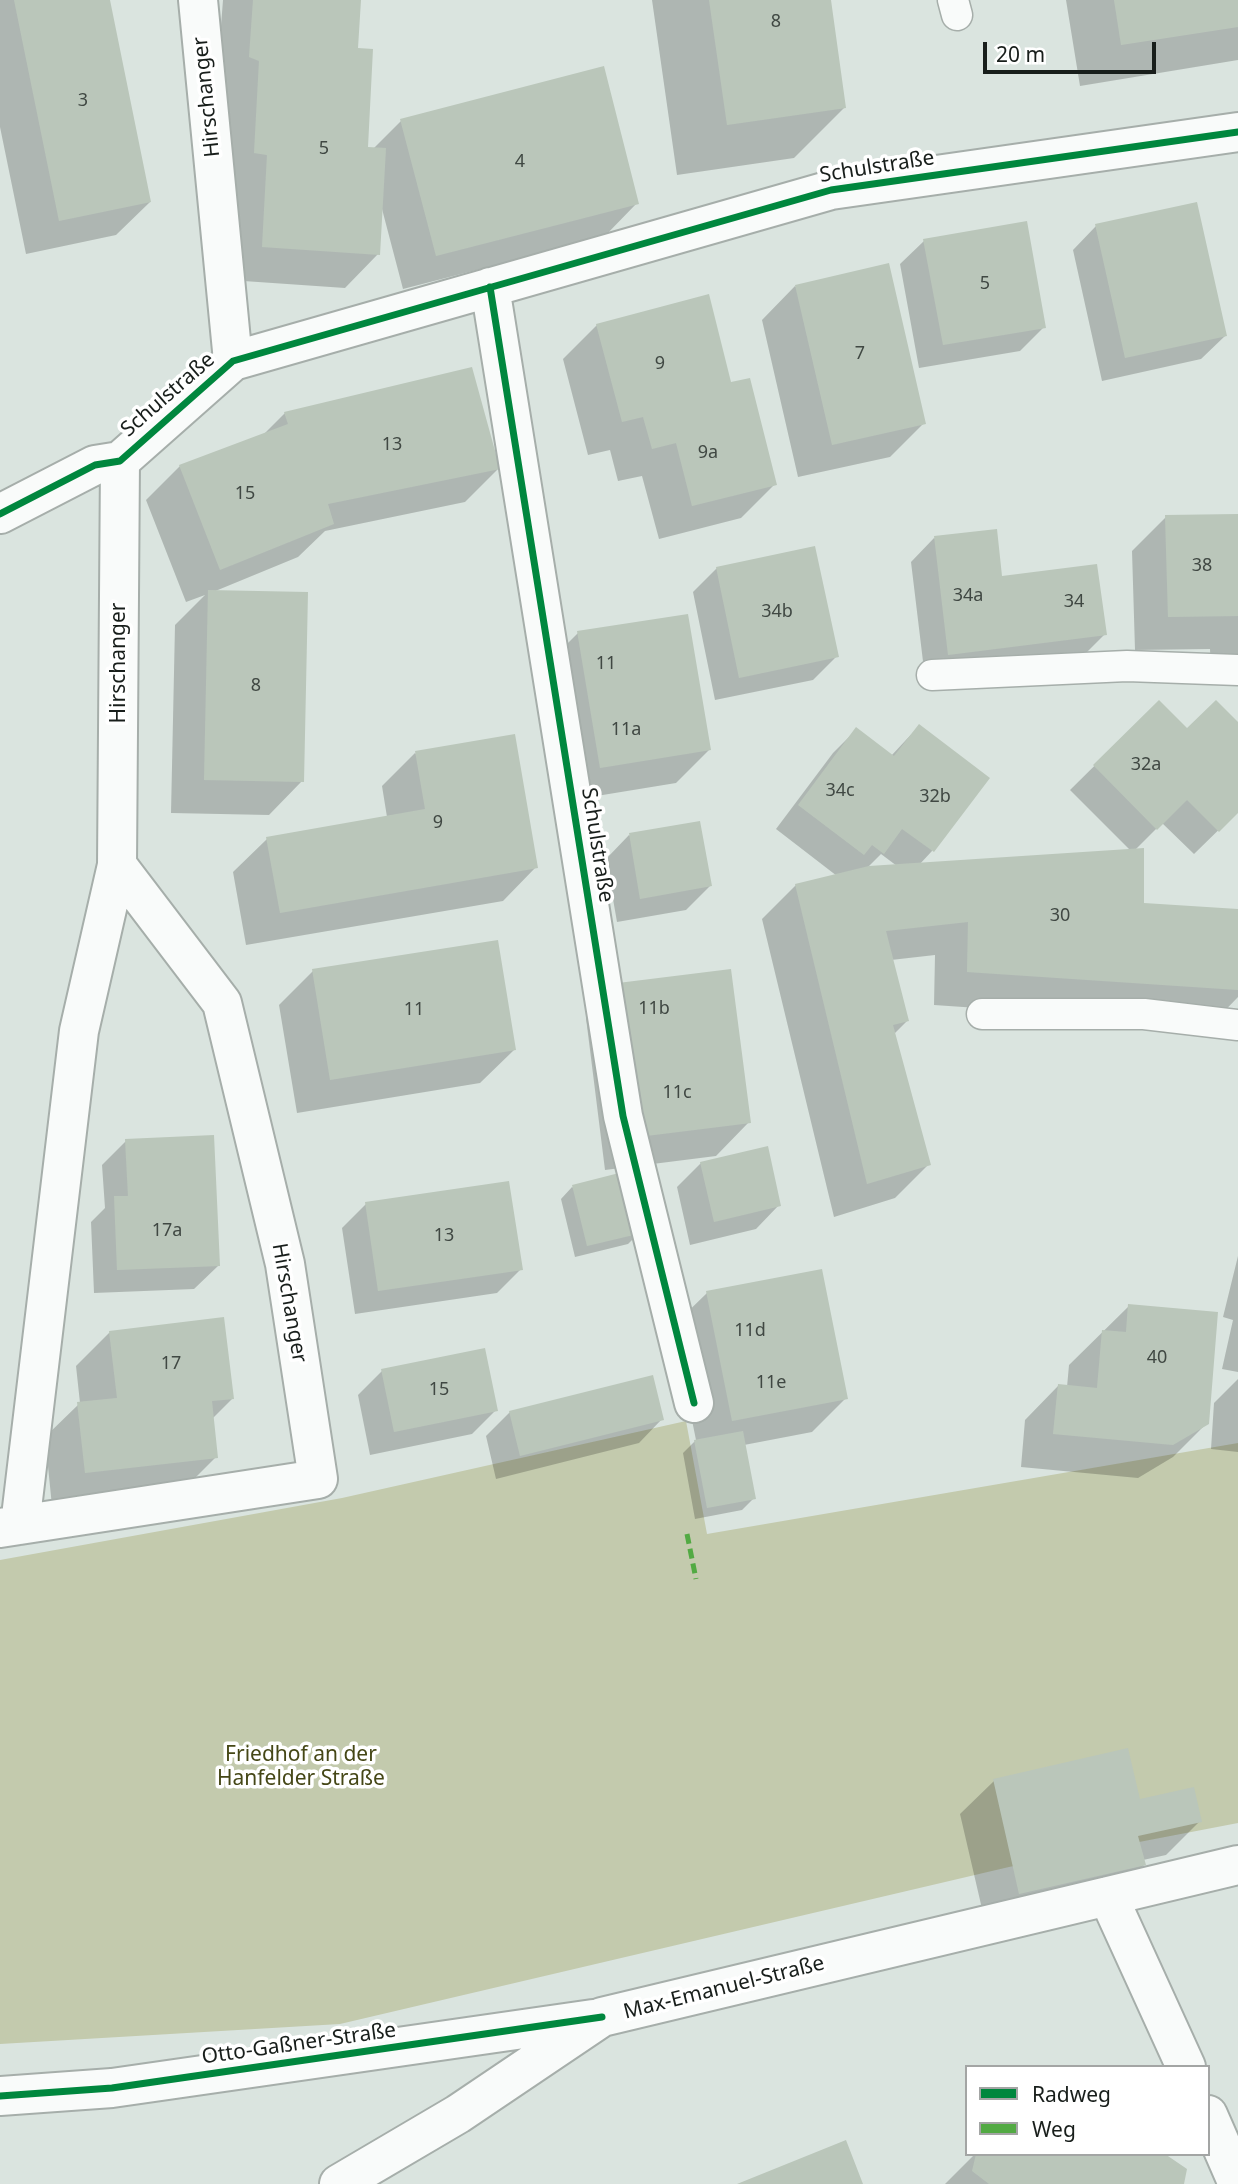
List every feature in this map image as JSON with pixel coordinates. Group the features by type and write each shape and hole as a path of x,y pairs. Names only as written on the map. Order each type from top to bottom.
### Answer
{"street":[{"name":"Hirschanger","path":"198,0 233,361"},
{"name":"Schulstraße","path":"0,514 95,465 120,461 233,361 831,190 1238,132"},
{"name":"Schulstraße","path":"490,287 623,1116 694,1403"},
{"name":"Hirschanger","path":"117,865 222,1003 285,1264 318,1479 10,1526 79,1031 117,865 120,461"},
{"name":"Max-Emanuel-Straße","path":"339,2184 458,2114 603,2017 1238,1865"},
{"path":"1108,1896 1185,2065"},
{"name":"Otto-Gaßner-Straße","path":"0,2095 112,2088 603,2017"},
{"path":"1210,2120 1238,2184"}],"lane":[{"path":"932,675 1127,666 1238,670"},
{"path":"982,1014 1144,1014 1238,1026"}],"green space":[{"name":"Friedhof an der Hanfelder Straße","path":"686,1421 707,1534 1238,1443 1238,1823 1009,1867 340,2024 0,2044 0,1560 342,1498"}],"building":[{"path":"14,0 110,0 151,202 59,221"},
{"path":"253,0 361,0 358,48 373,49 368,147 386,148 380,255 262,247 267,155 254,153 259,61 249,57"},
{"path":"709,0 831,0 846,108 727,125"},
{"path":"1114,0 1238,0 1238,27 1121,45"},
{"path":"604,66 639,204 436,256 400,119"},
{"path":"1197,202 1227,336 1125,358 1095,224"},
{"path":"1027,221 1046,328 943,345 923,239"},
{"path":"889,263 926,424 832,445 795,285"},
{"path":"709,294 731,382 750,378 777,485 692,506 676,443 652,449 643,417 622,422 596,324"},
{"path":"472,367 500,469 328,504 334,524 220,570 179,465 288,424 284,412"},
{"path":"1238,514 1238,616 1168,617 1165,515"},
{"path":"997,529 1002,576 1097,564 1107,635 948,655 934,536"},
{"path":"815,546 839,657 739,678 716,567"},
{"path":"208,590 308,592 304,782 204,780"},
{"path":"688,614 711,750 600,768 577,631"},
{"path":"1159,700 1187,728 1216,700 1238,722 1238,813 1219,832 1187,800 1157,830 1093,765"},
{"path":"919,724 990,778 934,852 902,829 884,854 872,845 864,855 798,805 856,727 894,756"},
{"path":"515,734 538,868 280,913 266,837 425,809 415,751"},
{"path":"700,821 712,886 640,899 629,833"},
{"path":"1144,848 1144,903 1238,909 1238,990 967,972 968,922 886,931 909,1021 893,1025 931,1165 867,1184 795,884 869,866"},
{"path":"498,940 516,1050 330,1080 312,969"},
{"path":"731,969 751,1123 638,1137 618,983"},
{"path":"214,1135 220,1266 117,1270 114,1196 128,1196 125,1139"},
{"path":"768,1146 781,1206 714,1222 700,1162"},
{"path":"627,1171 642,1233 587,1246 572,1185"},
{"path":"509,1181 523,1270 378,1291 365,1202"},
{"path":"822,1269 848,1399 732,1421 706,1291"},
{"path":"1128,1304 1218,1312 1209,1424 1173,1445 1053,1434 1058,1384 1097,1388 1102,1330 1126,1332"},
{"path":"224,1317 234,1399 212,1401 218,1458 85,1473 77,1402 117,1398 109,1331"},
{"path":"485,1348 498,1411 394,1432 381,1369"},
{"path":"653,1375 664,1420 520,1456 509,1411"},
{"path":"743,1431 756,1499 707,1508 694,1440"},
{"path":"1128,1748 1140,1799 1194,1787 1202,1822 1138,1836 1146,1865 1019,1894 993,1779"},
{"path":"846,2140 863,2184 737,2184"},
{"path":"976,2156 1168,2156 1187,2169 1184,2184 989,2184 972,2171"}],"marked path":[{"path":"687,1534 696,1579"}],"cycle path":[{"path":"0,514 95,465 120,461 233,361 831,190 1238,132"},
{"path":"490,287 623,1116 694,1403"},
{"path":"0,2096 112,2088 602,2017"}]}
